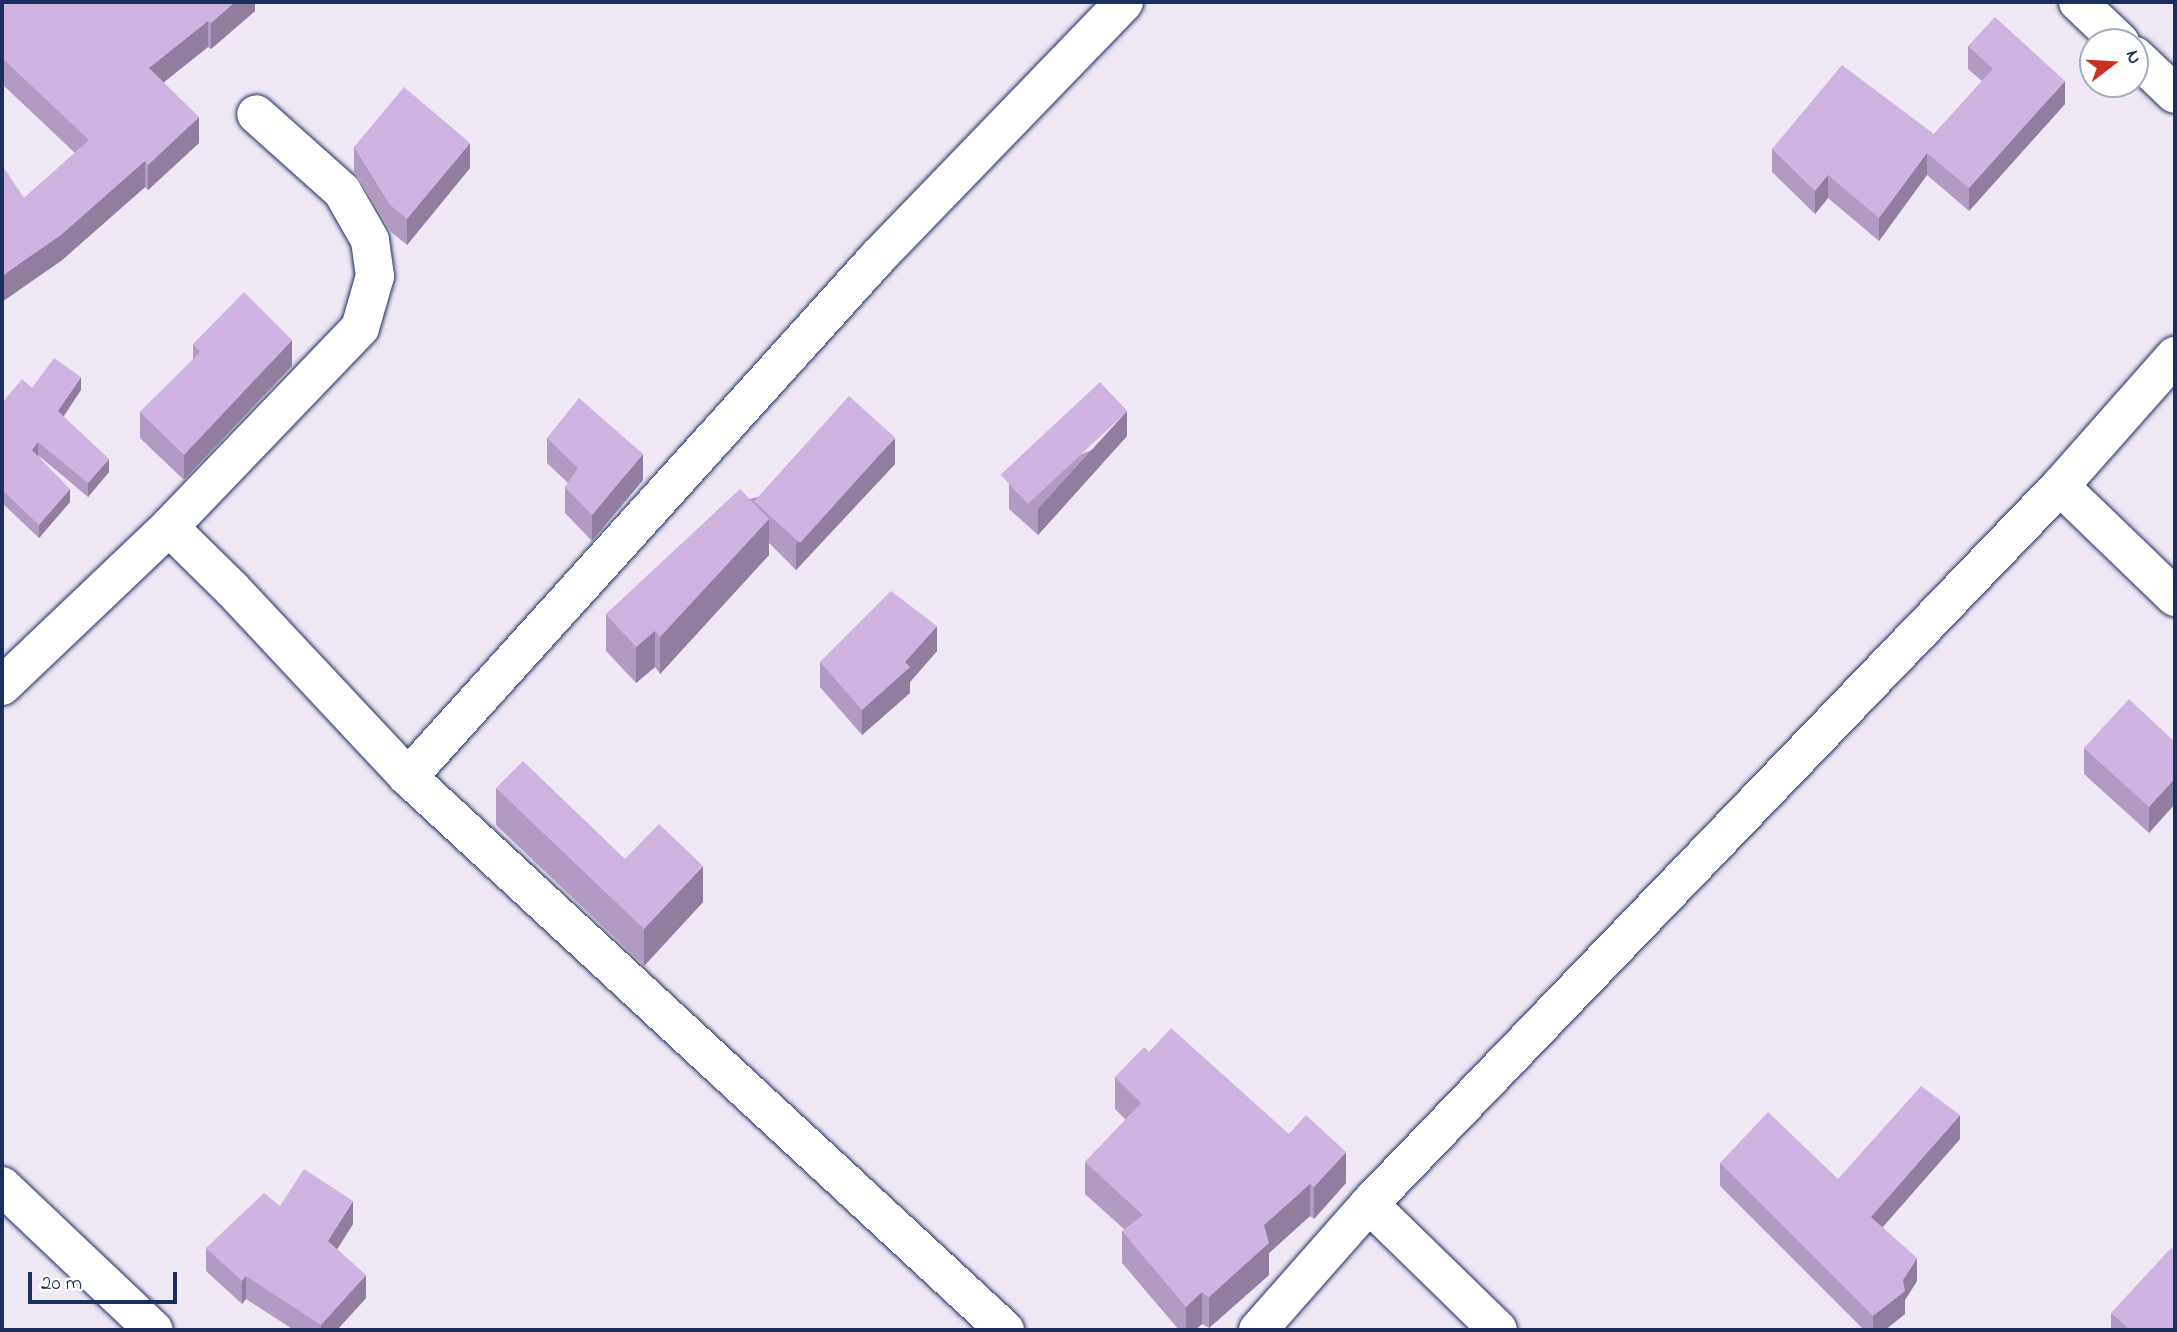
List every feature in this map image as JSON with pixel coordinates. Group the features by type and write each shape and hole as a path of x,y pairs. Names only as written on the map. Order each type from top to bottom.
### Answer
{"street":[{"path":"408,778 878,257 1124,2"},
{"path":"2078,2 2105,28"},
{"path":"2149,70 2175,94"},
{"path":"2,686 169,527 360,328 375,276 370,240 342,191 256,114"},
{"path":"1258,1330 1369,1204 2060,486 2175,356"},
{"path":"2060,486 2175,597"},
{"path":"169,527 233,590 408,778 1005,1330"},
{"path":"3,1188 153,1330"},
{"path":"1369,1204 1498,1330"}],"building":[{"path":"2,2 235,2 149,68 199,117 148,165 145,161 61,235 2,276 2,165 24,198 89,140 2,58"},
{"path":"1995,17 2065,81 1969,188 1927,153 1879,218 1828,175 1815,191 1772,149 1842,65 1934,134 1993,69 1968,46"},
{"path":"404,87 470,143 407,219 390,205 354,147"},
{"path":"244,292 292,340 184,455 140,412 200,352 193,344"},
{"path":"54,358 81,377 58,411 109,459 88,483 38,442 32,450 70,489 39,525 2,490 2,403 22,379 32,388"},
{"path":"1100,382 1127,411 1028,504 1001,475"},
{"path":"849,396 895,437 800,543 754,502"},
{"path":"579,398 643,454 592,515 565,487 578,468 547,438"},
{"path":"740,489 769,519 660,637 655,631 636,647 606,614"},
{"path":"891,591 937,626 905,662 910,667 862,710 820,662"},
{"path":"2129,699 2175,742 2175,778 2149,807 2084,748"},
{"path":"523,761 625,859 659,824 703,866 644,929 496,788"},
{"path":"1171,1028 1289,1134 1306,1115 1346,1152 1314,1187 1310,1184 1264,1225 1269,1243 1209,1297 1202,1292 1186,1307 1122,1231 1143,1215 1085,1162 1141,1103 1115,1077 1144,1047 1149,1052"},
{"path":"1921,1086 1960,1115 1871,1217 1917,1258 1903,1280 1905,1291 1873,1316 1720,1163 1768,1112 1838,1179"},
{"path":"304,1169 353,1201 328,1241 366,1275 321,1325 246,1276 242,1281 206,1248 264,1193 280,1206"},
{"path":"2171,1248 2175,1251 2175,1330 2128,1330 2111,1313"}]}
